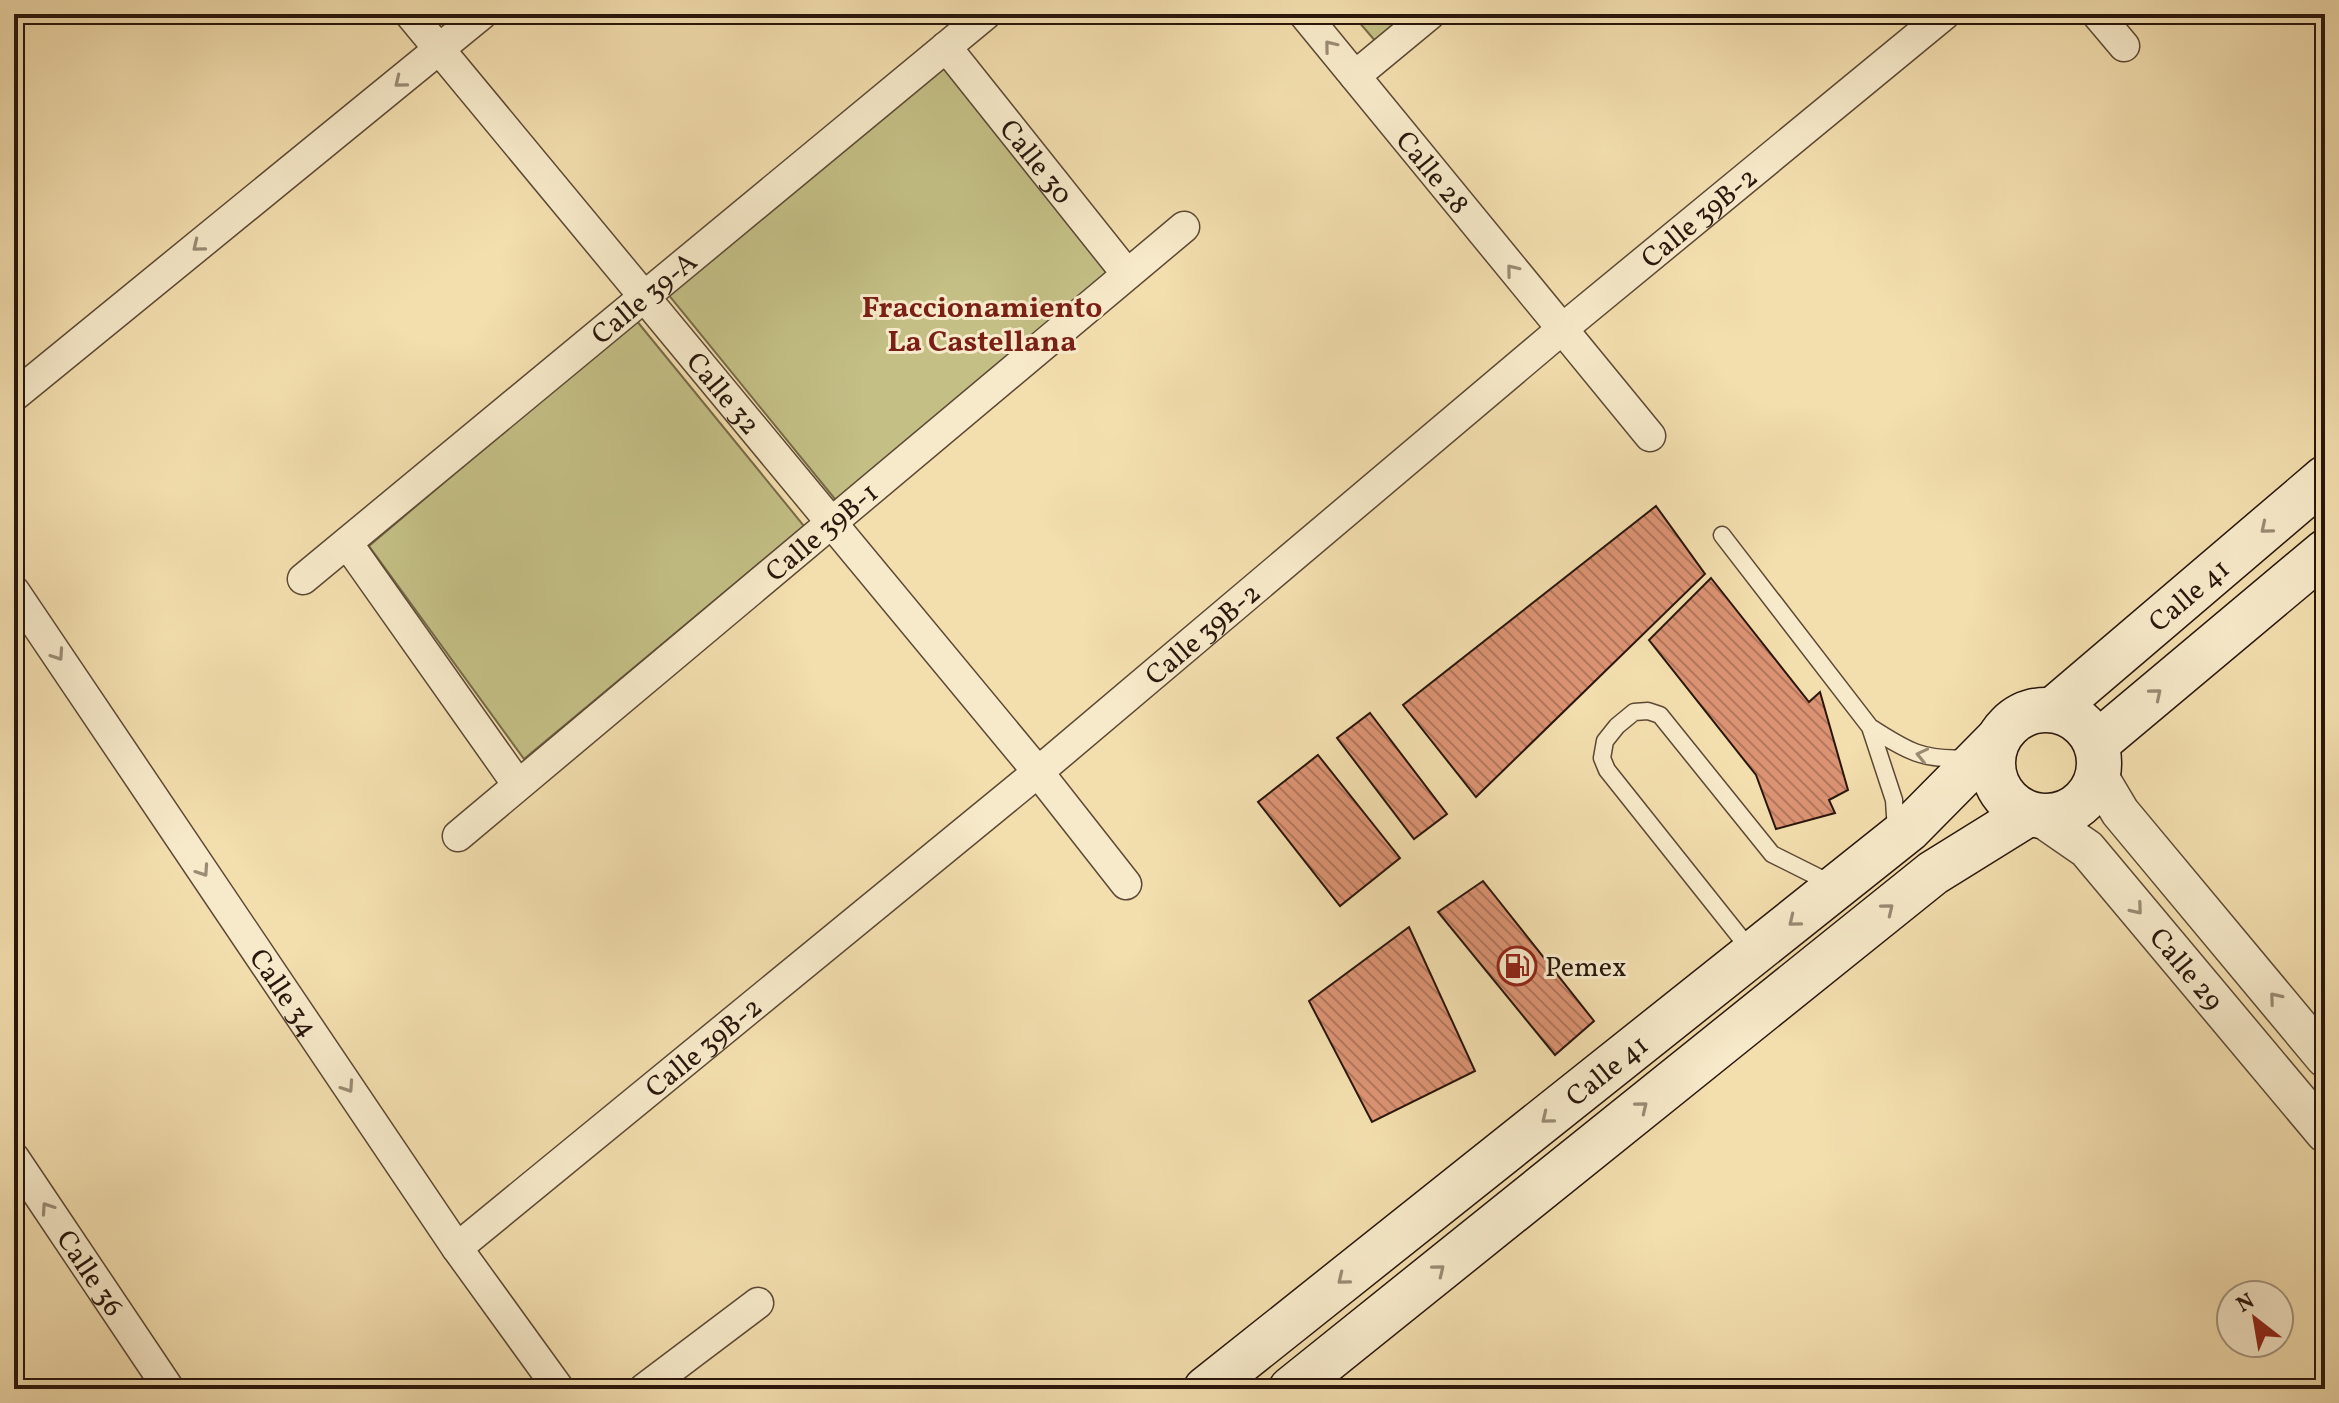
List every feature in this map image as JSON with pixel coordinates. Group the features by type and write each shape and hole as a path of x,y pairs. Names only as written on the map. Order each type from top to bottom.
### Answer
{"main road":[{"name":"Calle 41","path":"2053,710 2325,478"},
{"name":"Calle 41","path":"2097,759 2325,552"},
{"path":"2036,710 2053,710 2079,720 2097,759 2093,789 2083,802 2055,816 2033,815 2012,804 2001,791 1994,774 1990,748 2021,716 2036,710"},
{"name":"Calle 41","path":"1206,1389 1897,838 1990,748"},
{"name":"Calle 41","path":"1291,1389 1933,873 2033,815"}],"street":[{"name":"Calle 32","path":"410,14 1038,772 1126,884"},
{"path":"14,396 482,14"},
{"name":"Calle 39-A","path":"303,579 986,14"},
{"name":"Calle 28","path":"1304,14 1650,436"},
{"path":"1355,76 1430,14"},
{"name":"Calle 39B-2","path":"457,1248 1038,772 1561,330 1945,14"},
{"path":"2097,14 2124,46"},
{"name":"Calle 30","path":"946,47 1127,274"},
{"name":"Calle 39B-1","path":"458,836 1184,227"},
{"path":"347,543 518,785"},
{"name":"Calle 34","path":"14,591 457,1248 559,1389"},
{"name":"Calle 29","path":"2097,759 2120,812 2325,1058"},
{"name":"Calle 29","path":"2033,815 2087,849 2325,1133"},
{"name":"Calle 36","path":"14,1158 169,1389"},
{"path":"644,1389 758,1303"}],"lane":[{"path":"1722,535 1870,727 1894,800 1897,838"},
{"path":"1753,953 1607,770 1602,758 1605,741 1634,712 1648,711 1660,715 1772,854 1836,887"},
{"path":"1870,727 1909,752 1942,759 1990,748"}],"shaded area":[{"path":"1352,14 1410,14 1377,43"},
{"path":"943,65 1113,280 839,504 667,293"},
{"path":"636,320 804,526 524,759 369,546"}],"building":[{"path":"1656,506 1705,574 1476,797 1403,705"},
{"path":"1711,578 1809,702 1820,692 1848,790 1829,800 1835,813 1776,829 1756,775 1649,640"},
{"path":"1370,713 1447,814 1414,839 1337,738"},
{"path":"1318,755 1400,858 1340,906 1258,802"},
{"name":"Pemex","path":"1483,881 1594,1021 1555,1055 1438,912"},
{"path":"1409,927 1475,1071 1372,1122 1309,1001"}],"place":[{"name":"Pemex","path":"1517,966"}],"district":[{"name":"Fraccionamiento La Castellana","path":"982,324"}]}
